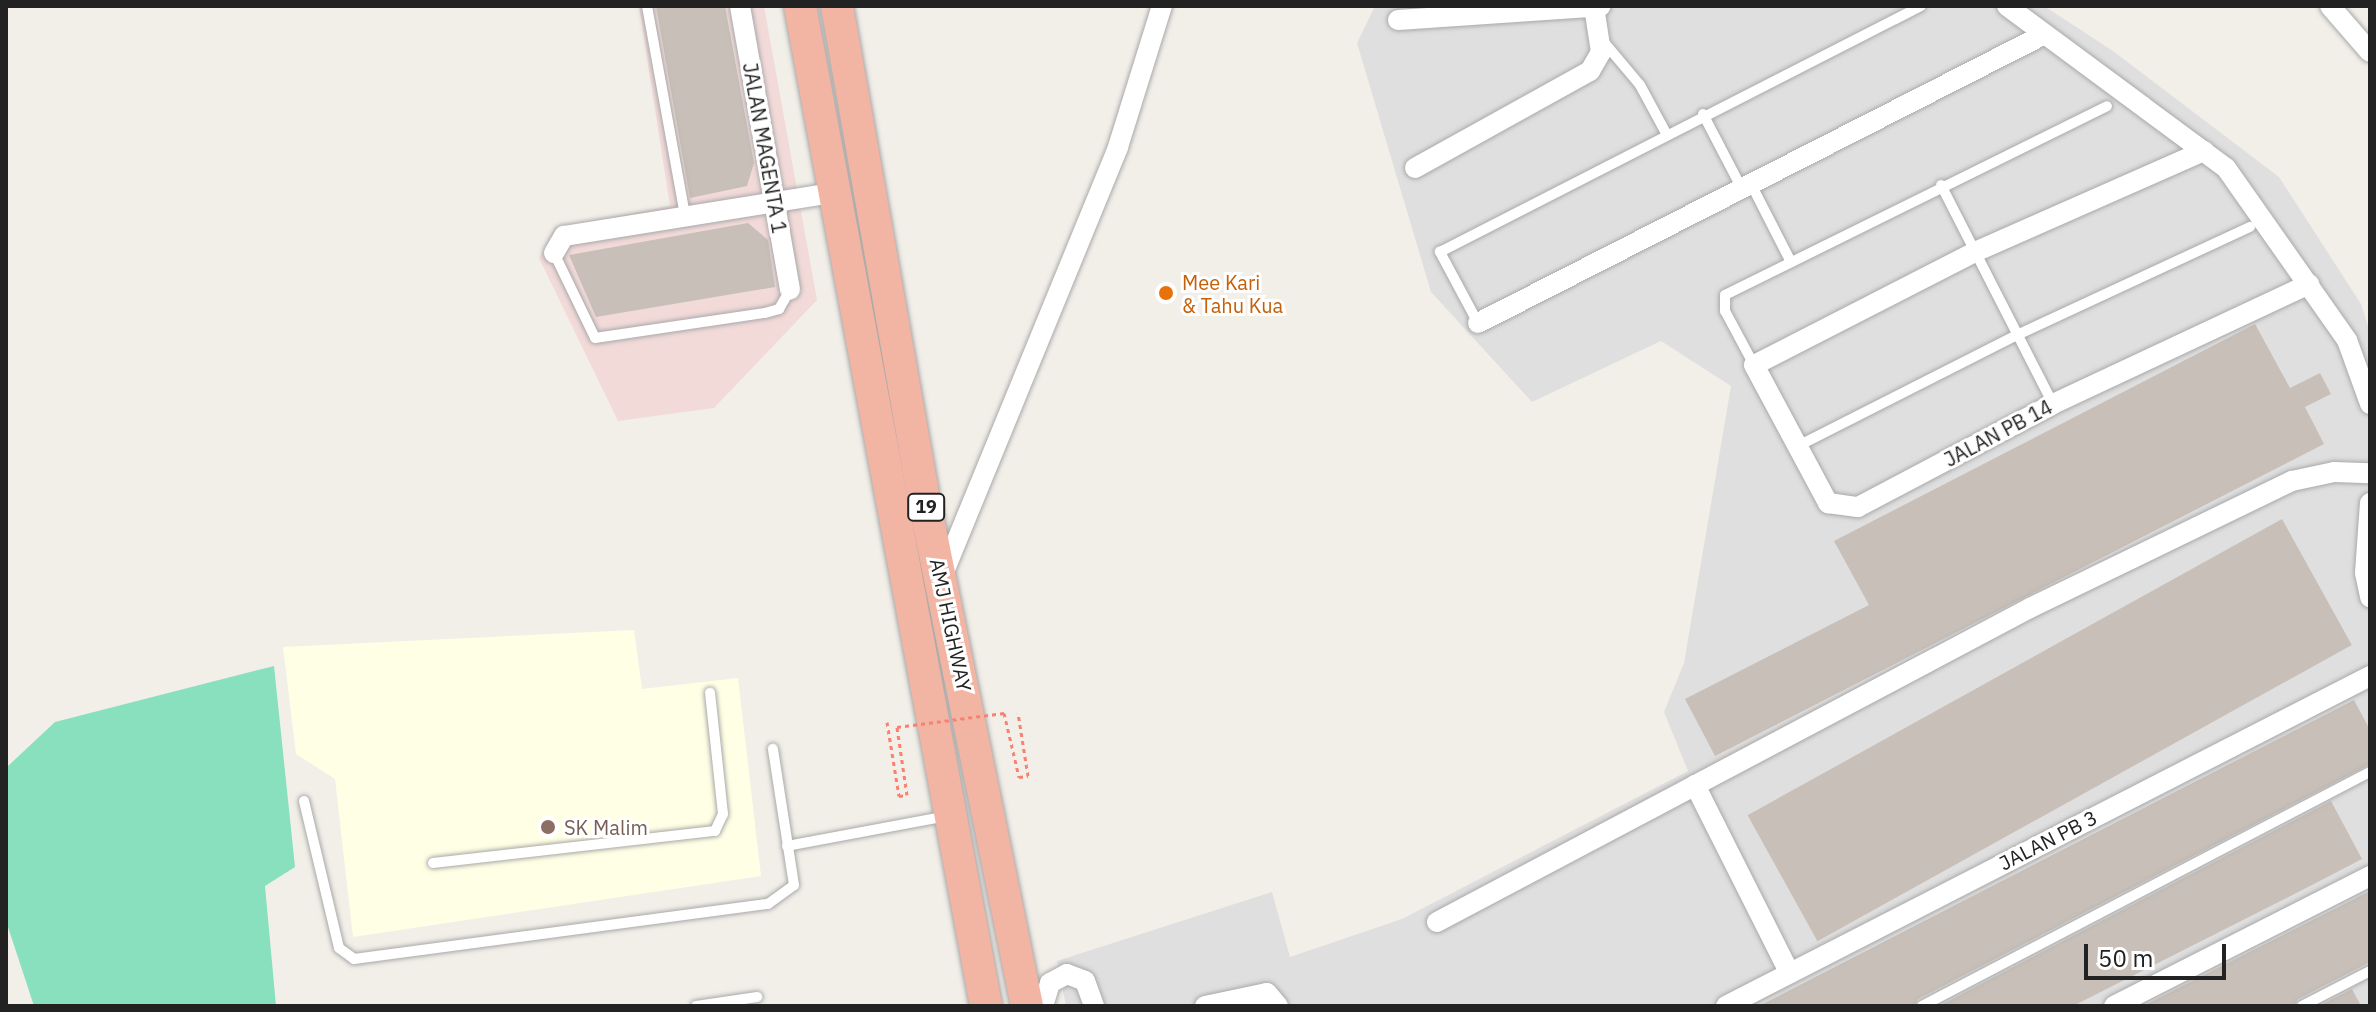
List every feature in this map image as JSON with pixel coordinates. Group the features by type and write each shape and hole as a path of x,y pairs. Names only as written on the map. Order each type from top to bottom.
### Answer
{"highway":[{"name":"AMJ HIGHWAY","path":"800,6 831,193 986,1006"},
{"name":"AMJ HIGHWAY","path":"837,6 941,579 1027,1006"}],"street":[{"name":"JALAN MAGENTA 1","path":"740,6 790,290"},
{"path":"941,579 1118,147 1162,6"},
{"path":"1398,20 1601,6"},
{"path":"2007,6 2204,151 2246,193 2347,340 2370,404"},
{"path":"2330,6 2370,52"},
{"path":"1415,168 1581,79 1597,62 1602,40 1594,7"},
{"path":"1478,323 1745,184 2043,35"},
{"path":"1754,365 1975,252 2204,151"},
{"path":"554,253 564,236 831,193"},
{"name":"JALAN PB 14","path":"1754,365 1828,503 1858,507 2053,404 2309,284"},
{"path":"1437,922 2030,608 2292,481 2334,472 2370,473"},
{"path":"2370,503 2365,573 2370,597"},
{"name":"JALAN PB 3","path":"1726,1006 2370,676"},
{"path":"1695,785 1789,972"},
{"path":"2114,1006 2370,876"},
{"path":"1043,1006 1050,983 1067,974 1085,981 1094,1006"},
{"path":"1205,1006 1267,993 1278,1006"}],"lane":[{"path":"647,6 685,215"},
{"path":"1478,323 1440,252 1703,114 1921,6"},
{"path":"1602,40 1640,85 1666,133"},
{"path":"1754,365 1725,311 1725,295 1941,185 2107,106"},
{"path":"1703,114 1791,262"},
{"path":"1941,185 2053,404"},
{"path":"1798,446 2017,335 2250,227"},
{"path":"554,253 595,338 765,313 779,309 790,290"},
{"path":"433,863 715,831 723,814 710,693"},
{"path":"304,801 339,948 354,959 768,904 794,885 773,749"},
{"path":"1922,1006 2370,772"},
{"path":"787,846 949,816"},
{"path":"2302,1006 2370,971"},
{"path":"696,1006 757,997"}],"path":[{"path":"887,722 899,796 907,795 897,727 1004,713 1019,777 1028,776 1018,713"}],"shaded area":[{"path":"639,6 764,6 817,300 714,408 618,421 539,258 555,228 670,206"},
{"path":"1375,6 2044,6 2113,51 2279,177 2361,304 2370,332 2370,1006 1066,1006 1057,961 1272,892 1290,957 1402,919 1688,771 1664,712 1684,663 1731,386 1661,341 1532,402 1431,292 1357,43"},
{"name":"SK Malim","path":"634,630 642,689 738,678 761,876 353,937 335,779 296,754 283,647"}],"green space":[{"path":"274,666 295,867 265,886 276,1006 34,1006 6,921 8,766 55,722"}],"building":[{"path":"656,6 725,6 754,163 747,186 690,198"},
{"path":"748,223 768,240 775,287 596,317 569,255"},
{"path":"2255,324 2290,388 2320,373 2331,394 2305,407 2324,444 1715,756 1685,699 1869,605 1834,541"},
{"path":"2282,519 2352,645 1817,941 1748,815"},
{"path":"2354,700 2370,730 2370,764 1918,999 1914,1006 1759,1006"},
{"path":"2331,801 2362,859 2073,1006 1939,1006"},
{"path":"2370,891 2370,962 2298,999 2294,1006 2143,1006"},
{"path":"2352,989 2361,1006 2319,1006"}],"place":[{"name":"Mee Kari & Tahu Kua","path":"1166,293"},
{"name":"SK Malim","path":"548,827"}]}
